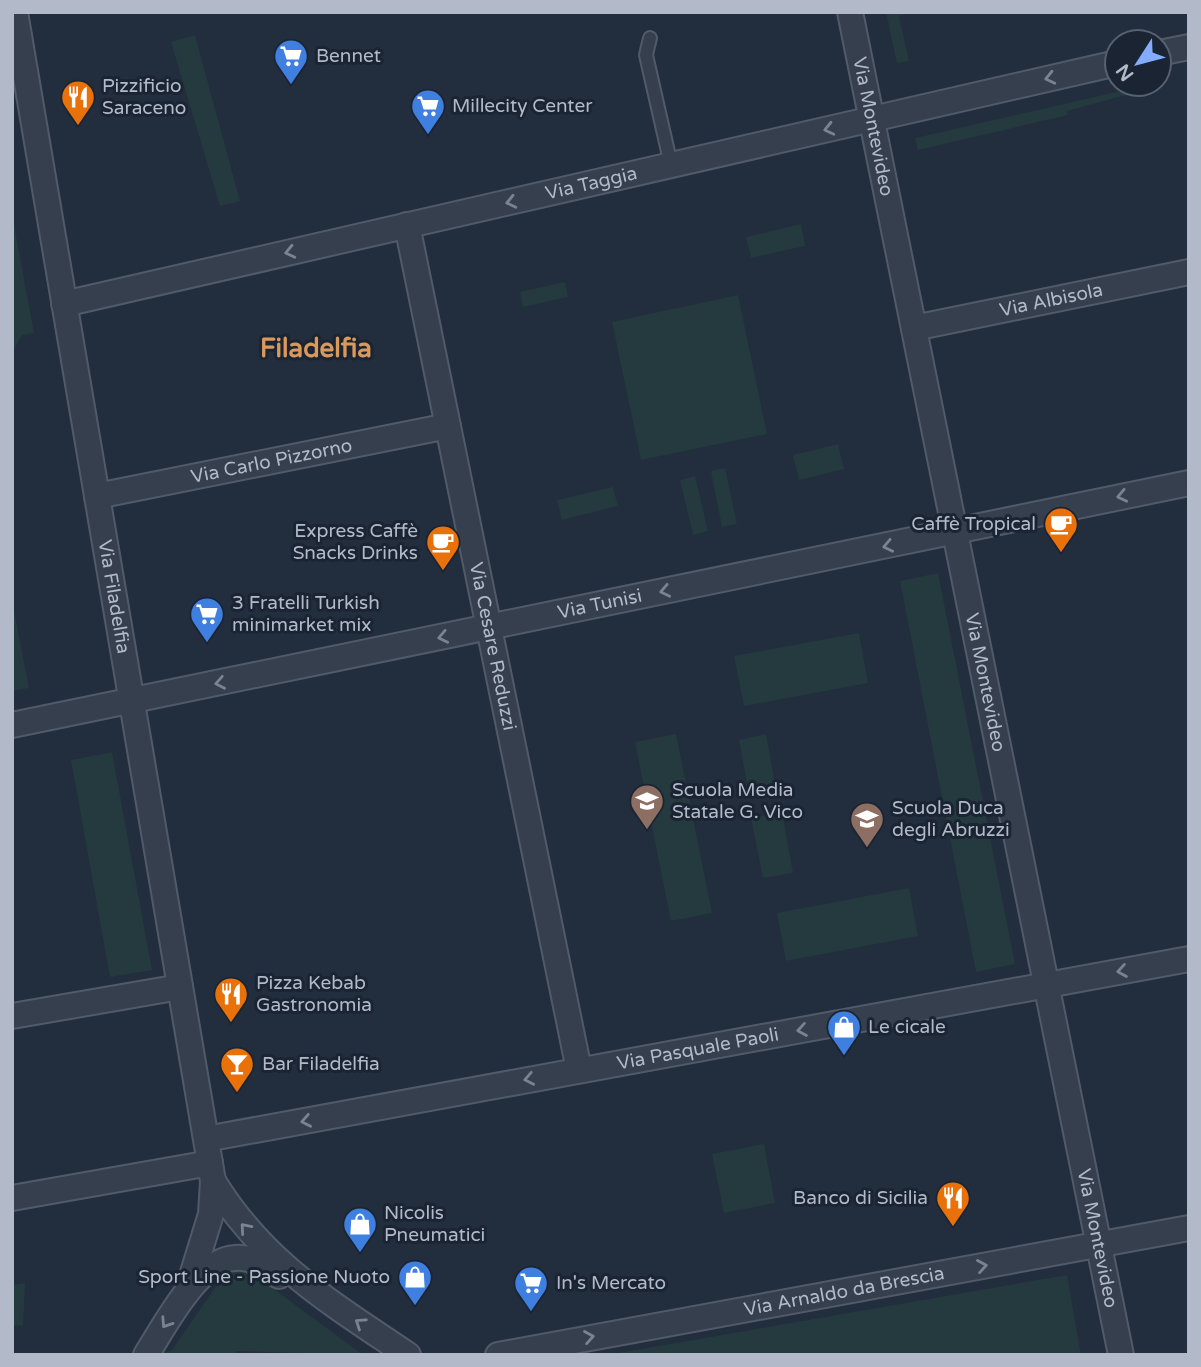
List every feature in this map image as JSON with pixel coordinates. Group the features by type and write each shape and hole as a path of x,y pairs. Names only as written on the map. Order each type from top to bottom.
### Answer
{"street":[{"name":"Via Filadelfia","path":"15,12 210,1161"},
{"name":"Via Montevideo","path":"850,12 1121,1355"},
{"name":"Via Taggia","path":"64,304 1103,66"},
{"name":"Via Cesare Reduzzi","path":"407,225 579,1070"},
{"name":"Via Albisola","path":"914,328 1189,272"},
{"name":"Via Carlo Pizzorno","path":"97,496 448,426"},
{"name":"Via Tunisi","path":"12,725 1189,483"},
{"name":"Via Pasquale Paoli","path":"12,1198 210,1161 579,1070 1189,959"},
{"path":"12,1016 180,987"},
{"path":"210,1161 248,1232 312,1291 408,1355"},
{"path":"187,1292 211,1214 210,1161"},
{"name":"Via Arnaldo da Brescia","path":"498,1355 1189,1228"},
{"path":"146,1355 187,1292 216,1263 235,1258 253,1260 286,1281 312,1291"}],"lane":[{"path":"650,38 646,55 671,165"}],"green space":[{"path":"886,12 913,12 899,16 909,61 897,63"},
{"path":"195,35 240,201 220,206 171,42"},
{"path":"1103,95 1103,98 1115,98 1067,111 1068,115 918,150 915,138"},
{"path":"12,214 34,333 22,335 12,353"},
{"path":"801,224 805,246 751,258 746,237"},
{"path":"565,282 568,297 523,307 520,292"},
{"path":"738,295 767,434 641,460 612,322"},
{"path":"838,444 844,469 799,480 793,455"},
{"path":"725,468 737,524 722,527 711,471"},
{"path":"695,476 708,531 693,535 680,480"},
{"path":"613,487 618,506 562,520 557,500"},
{"path":"938,573 1015,964 976,972 900,581"},
{"path":"12,600 29,688 12,691"},
{"path":"859,633 868,683 744,706 734,656"},
{"path":"676,734 712,913 671,921 635,742"},
{"path":"766,734 776,789 749,794 739,740"},
{"path":"112,752 152,970 110,977 71,760"},
{"path":"782,812 793,873 763,878 751,818"},
{"path":"909,888 918,936 786,961 777,913"},
{"path":"764,1144 775,1203 724,1213 712,1154"},
{"path":"236,1270 251,1272 363,1355 236,1351 235,1355 157,1355 172,1350 223,1276"},
{"path":"1067,1275 1081,1355 607,1355"},
{"path":"25,1283 23,1326 12,1325 12,1285"}],"place":[{"name":"Bennet","path":"291,86"},
{"name":"Pizzificio Saraceno","path":"78,127"},
{"name":"Millecity Center","path":"428,136"},
{"name":"Caffè Tropical","path":"1061,554"},
{"name":"Express Caffè Snacks Drinks","path":"443,572"},
{"name":"3 Fratelli Turkish minimarket mix","path":"207,644"},
{"name":"Scuola Media Statale G. Vico","path":"647,831"},
{"name":"Scuola Duca degli Abruzzi","path":"867,849"},
{"name":"Pizza Kebab Gastronomia","path":"231,1024"},
{"name":"Le cicale","path":"844,1057"},
{"name":"Bar Filadelfia","path":"237,1094"},
{"name":"Banco di Sicilia","path":"953,1228"},
{"name":"Nicolis Pneumatici","path":"360,1254"},
{"name":"Sport Line - Passione Nuoto","path":"415,1307"},
{"name":"In's Mercato","path":"531,1313"}],"district":[{"name":"Filadelfia","path":"316,348"}]}
